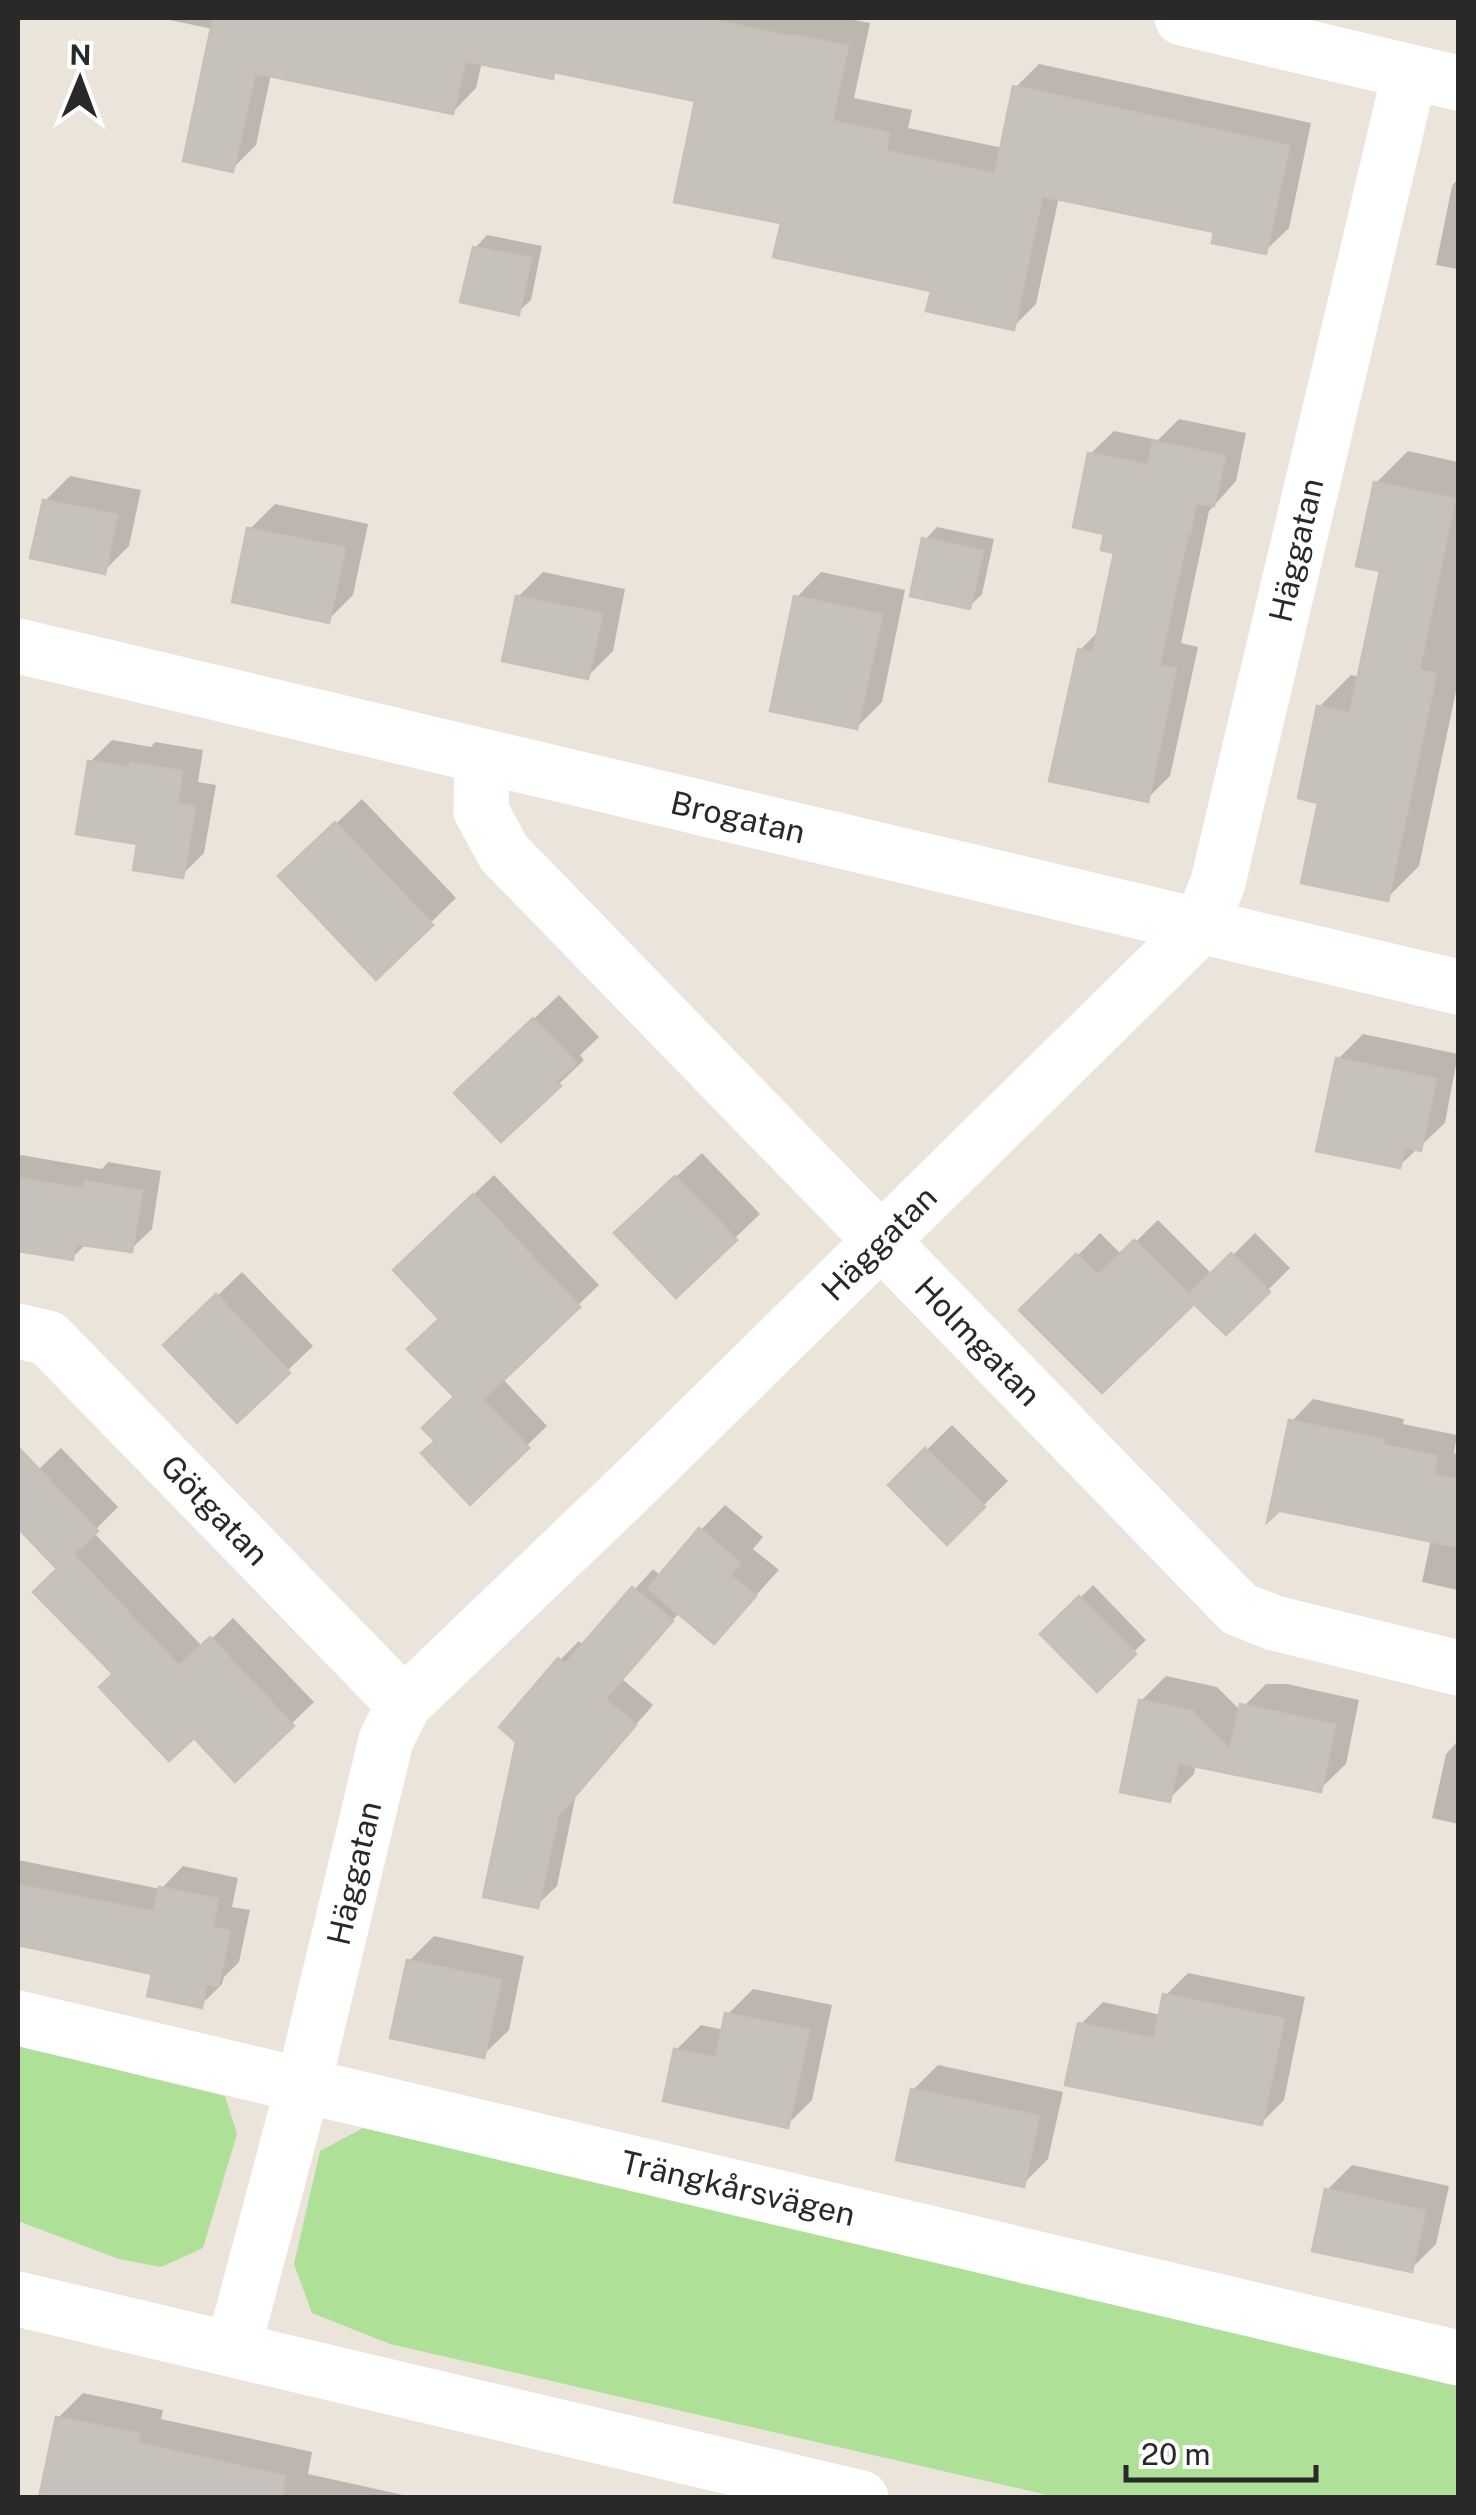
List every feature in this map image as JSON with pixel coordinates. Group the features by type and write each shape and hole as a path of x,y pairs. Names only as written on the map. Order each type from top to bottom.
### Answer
{"street":[{"path":"1182,18 1434,78"},
{"name":"Häggatan","path":"233,2349 304,2086 386,1740 404,1704 634,1484 1201,926 1218,882 1434,78"},
{"name":"Brogatan","path":"18,646 1458,988"},
{"name":"Holmgatan","path":"482,756 481,812 504,853 1238,1609 1274,1623 1458,1668"},
{"name":"Götgatan","path":"18,1331 48,1338 404,1704"},
{"name":"Trängkårsvägen","path":"18,2018 1458,2358"},
{"path":"18,2299 861,2498"}],"green space":[{"path":"18,2046 225,2096 237,2134 203,2248 161,2267 119,2259 18,2221"},
{"path":"363,2128 1458,2382 1458,2497 1056,2497 390,2344 312,2313 294,2264 320,2151"}],"building":[{"path":"213,18 703,18 793,35 848,46 832,121 889,133 886,151 995,174 1013,86 1289,146 1266,254 1212,243 1214,232 1042,196 1014,330 926,311 931,291 773,257 781,223 674,202 695,101 554,72 553,79 465,61 453,114 255,73 233,172 183,161"},
{"path":"473,247 531,258 519,315 460,302"},
{"path":"1153,441 1225,456 1214,506 1196,503 1188,533 1159,666 1176,669 1148,802 1049,781 1078,649 1093,652 1114,553 1101,550 1104,534 1073,527 1088,453 1148,465"},
{"path":"1374,482 1455,499 1419,670 1436,674 1388,901 1301,883 1318,803 1298,798 1317,706 1350,713 1380,571 1356,566"},
{"path":"43,500 117,515 105,574 30,558"},
{"path":"247,528 345,548 329,623 232,602"},
{"path":"922,538 983,551 970,609 910,596"},
{"path":"516,596 602,614 588,679 502,661"},
{"path":"794,596 882,615 857,729 770,711"},
{"path":"88,761 182,771 177,804 195,807 183,878 133,870 137,844 76,834"},
{"path":"335,822 433,925 376,980 278,876"},
{"path":"533,1018 576,1063 556,1081 561,1086 501,1142 454,1093"},
{"path":"1336,1058 1436,1079 1421,1151 1405,1147 1400,1168 1316,1151"},
{"path":"675,1176 737,1240 676,1298 614,1233"},
{"path":"18,1178 84,1189 85,1181 142,1191 132,1252 75,1244 73,1260 18,1251"},
{"path":"473,1194 580,1307 483,1400 529,1448 470,1505 421,1453 435,1441 422,1428 454,1397 407,1349 439,1319 393,1270"},
{"path":"1134,1240 1189,1295 1231,1253 1270,1292 1226,1335 1194,1304 1102,1393 1019,1310 1076,1254 1098,1275"},
{"path":"216,1294 290,1373 237,1423 163,1345"},
{"path":"1289,1420 1384,1440 1383,1445 1437,1456 1433,1475 1458,1480 1458,1547 1281,1511 1282,1508 1267,1522"},
{"path":"18,1447 98,1531 73,1554 179,1666 210,1637 294,1726 235,1782 194,1738 169,1761 99,1687 113,1674 33,1592 57,1569 18,1528"},
{"path":"925,1448 985,1507 947,1545 888,1485"},
{"path":"699,1528 740,1563 730,1575 756,1596 714,1644 648,1588"},
{"path":"632,1587 673,1621 605,1699 636,1725 558,1816 538,1908 483,1897 516,1742 499,1727 558,1658 565,1664"},
{"path":"1079,1596 1136,1654 1097,1692 1040,1634"},
{"path":"1139,1700 1192,1711 1230,1750 1240,1704 1335,1725 1321,1792 1178,1763 1170,1802 1120,1792"},
{"path":"18,1885 154,1912 159,1887 218,1899 212,1928 230,1931 218,1986 206,1984 202,2008 147,1996 152,1974 18,1945"},
{"path":"407,1960 501,1980 484,2058 390,2038"},
{"path":"1163,1994 1284,2019 1262,2125 1065,2085 1078,2023 1154,2039"},
{"path":"725,2013 809,2030 788,2128 663,2101 674,2049 716,2058"},
{"path":"911,2089 1039,2116 1024,2187 896,2160"},
{"path":"1325,2189 1425,2211 1412,2272 1312,2251"},
{"path":"56,2417 140,2434 138,2443 284,2476 282,2498 39,2498"}]}
